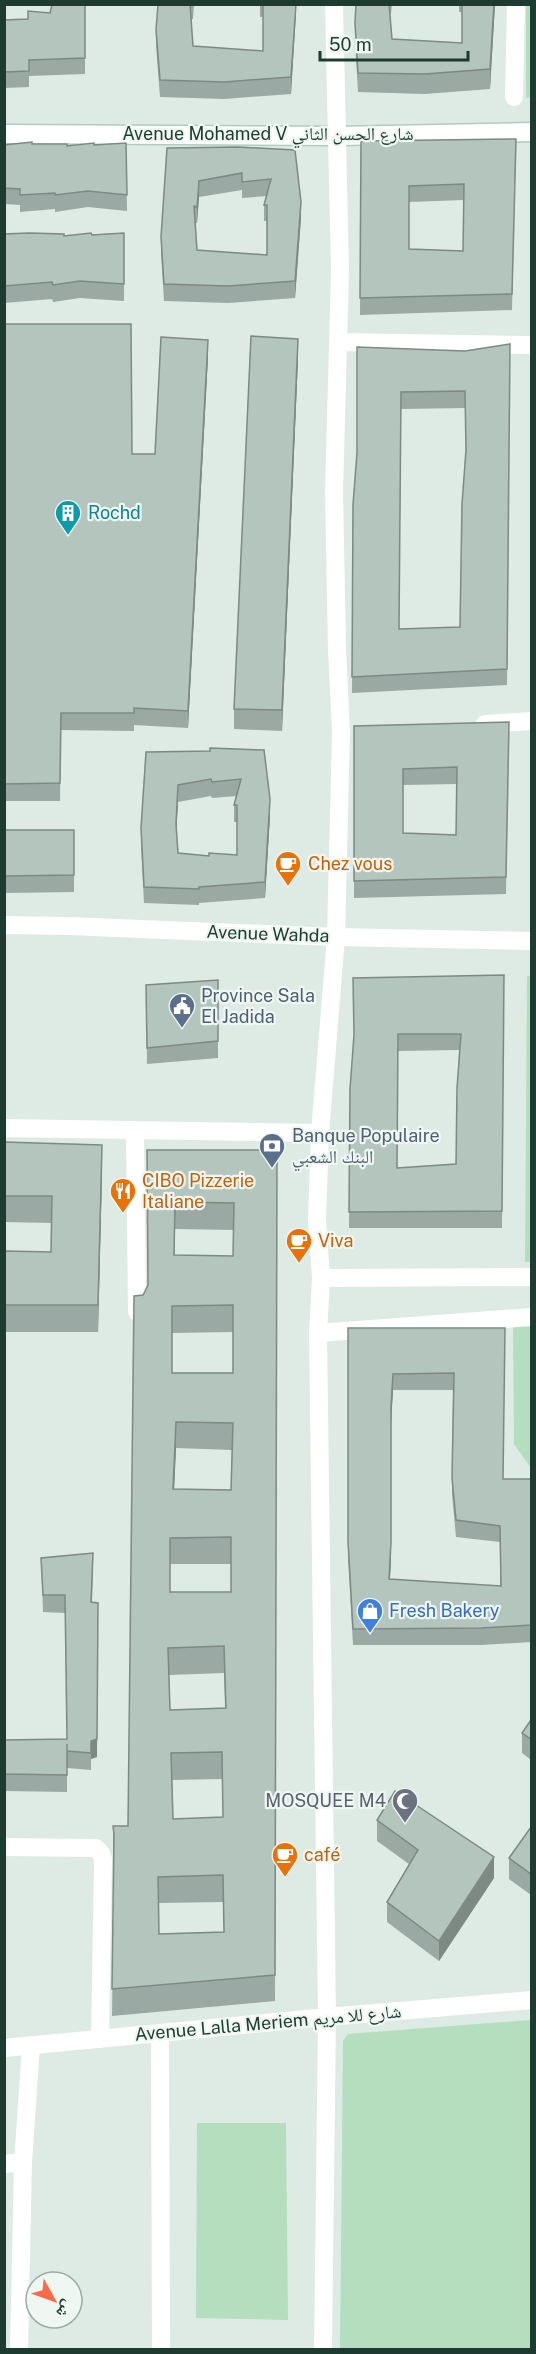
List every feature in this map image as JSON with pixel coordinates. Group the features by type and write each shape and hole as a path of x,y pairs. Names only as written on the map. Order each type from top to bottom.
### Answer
{"street":[{"path":"323,2349 327,2017 318,1333 321,1278 317,1218 320,1133 336,937 347,732 337,649 334,492 339,342 338,136 334,4"},
{"path":"514,97 516,4"},
{"name":"Avenue Mohamed V شارع الحسن الثاني","path":"4,134 338,136 531,132"},
{"path":"339,342 531,345"},
{"path":"472,724 531,721"},
{"name":"Avenue Wahda","path":"4,926 69,926 336,937 531,941"},
{"path":"4,1128 320,1133"},
{"path":"135,1130 137,1312"},
{"path":"321,1278 531,1277"},
{"path":"318,1333 531,1317"},
{"path":"4,1847 96,1848 101,1853 103,1860 100,2039"},
{"name":"Avenue Lalla Meriem شارع للا مريم","path":"4,2048 531,2000"},
{"path":"160,2033 161,2349"},
{"path":"20,2349 23,2162 31,2046"},
{"path":"4,2164 23,2162"}],"green space":[{"path":"526,5 531,5 532,97 526,98"},
{"path":"527,976 532,976 531,1262 525,1262"},
{"path":"513,1323 531,1323 531,1468 514,1444"},
{"path":"531,2020 531,2347 526,2350 340,2349 343,2041 348,2034"},
{"path":"197,2123 286,2123 288,2320 196,2318"}],"building":[{"path":"52,4 85,4 85,58 29,60 29,71 4,72 4,20 28,19 28,11 50,13"},
{"path":"158,4 190,4 193,46 263,51 263,4 296,4 291,77 224,82 160,80 156,30"},
{"path":"356,4 389,4 392,39 462,43 462,4 494,4 490,69 425,74 358,73"},
{"path":"516,139 512,294 360,298 361,141","holes":["464,184 463,251 409,249 409,186"]},
{"path":"32,142 32,144 67,144 67,146 126,143 127,195 88,191 55,195 55,193 20,195 20,189 4,188 4,145"},
{"path":"238,147 295,150 301,202 295,281 228,286 164,284 161,237 167,148","holes":["242,173 242,182 271,179 264,205 267,205 267,255 197,250 194,206 197,207 199,181"]},
{"path":"124,233 124,284 80,281 53,285 52,282 4,286 4,234 64,234 64,236"},
{"name":"Rochd","path":"4,324 131,324 132,454 155,454 161,337 208,340 188,711 134,708 134,713 61,713 60,783 4,784"},
{"path":"251,336 298,339 282,710 234,709"},
{"path":"510,344 507,669 352,677 357,347 465,351","holes":["465,391 466,450 462,504 460,627 399,629 401,392"]},
{"path":"509,722 506,877 354,881 354,726","holes":["457,767 456,835 403,833 403,769"]},
{"path":"210,748 264,750 270,799 265,882 199,887 199,889 144,887 141,828 146,752 210,751","holes":["211,779 212,782 241,779 234,805 237,805 237,855 209,853 209,856 178,853 176,824 178,785"]},
{"path":"4,830 74,830 74,875 4,876"},
{"path":"504,975 502,1211 349,1212 350,1089 354,1035 353,978","holes":["398,1034 461,1034 457,1088 456,1164 397,1168"]},
{"name":"Province Sala El Jadida","path":"218,980 218,1041 147,1048 146,985"},
{"path":"4,1142 102,1145 98,1305 4,1305 4,1251 51,1252 52,1196 4,1196"},
{"path":"147,1150 277,1150 275,1975 112,1989 113,1826 128,1826 134,1296 143,1295 148,1285","holes":["175,1202 234,1203 233,1256 174,1255","233,1305 233,1373 172,1373 172,1306","176,1422 233,1423 231,1490 173,1489","231,1537 231,1592 170,1592 170,1538","224,1646 226,1708 170,1710 168,1648","222,1752 223,1817 173,1819 171,1753","223,1875 224,1932 159,1934 158,1877"]},
{"path":"348,1328 505,1328 503,1479 531,1479 531,1625 481,1628 353,1629 348,1541","holes":["454,1373 452,1478 456,1520 500,1526 501,1586 389,1579 393,1374"]},
{"path":"93,1553 91,1602 98,1603 97,1739 91,1741 91,1753 67,1751 67,1775 4,1774 4,1740 67,1739 65,1595 43,1595 41,1558"},
{"path":"531,1720 531,1739 522,1733"},
{"path":"395,1791 494,1857 439,1941 387,1902 418,1850 377,1820"},
{"path":"531,1827 531,1874 509,1858"}],"place":[{"name":"Rochd","path":"68,536"},
{"name":"Chez vous","path":"288,887"},
{"name":"Province Sala El Jadida","path":"182,1029"},
{"name":"Banque Populaire البنك الشعبي","path":"272,1169"},
{"name":"CIBO Pizzerie Italiane","path":"123,1214"},
{"name":"Viva","path":"299,1264"},
{"name":"Fresh Bakery","path":"370,1634"},
{"name":"MOSQUEE M4","path":"405,1824"},
{"name":"café","path":"285,1878"}]}
